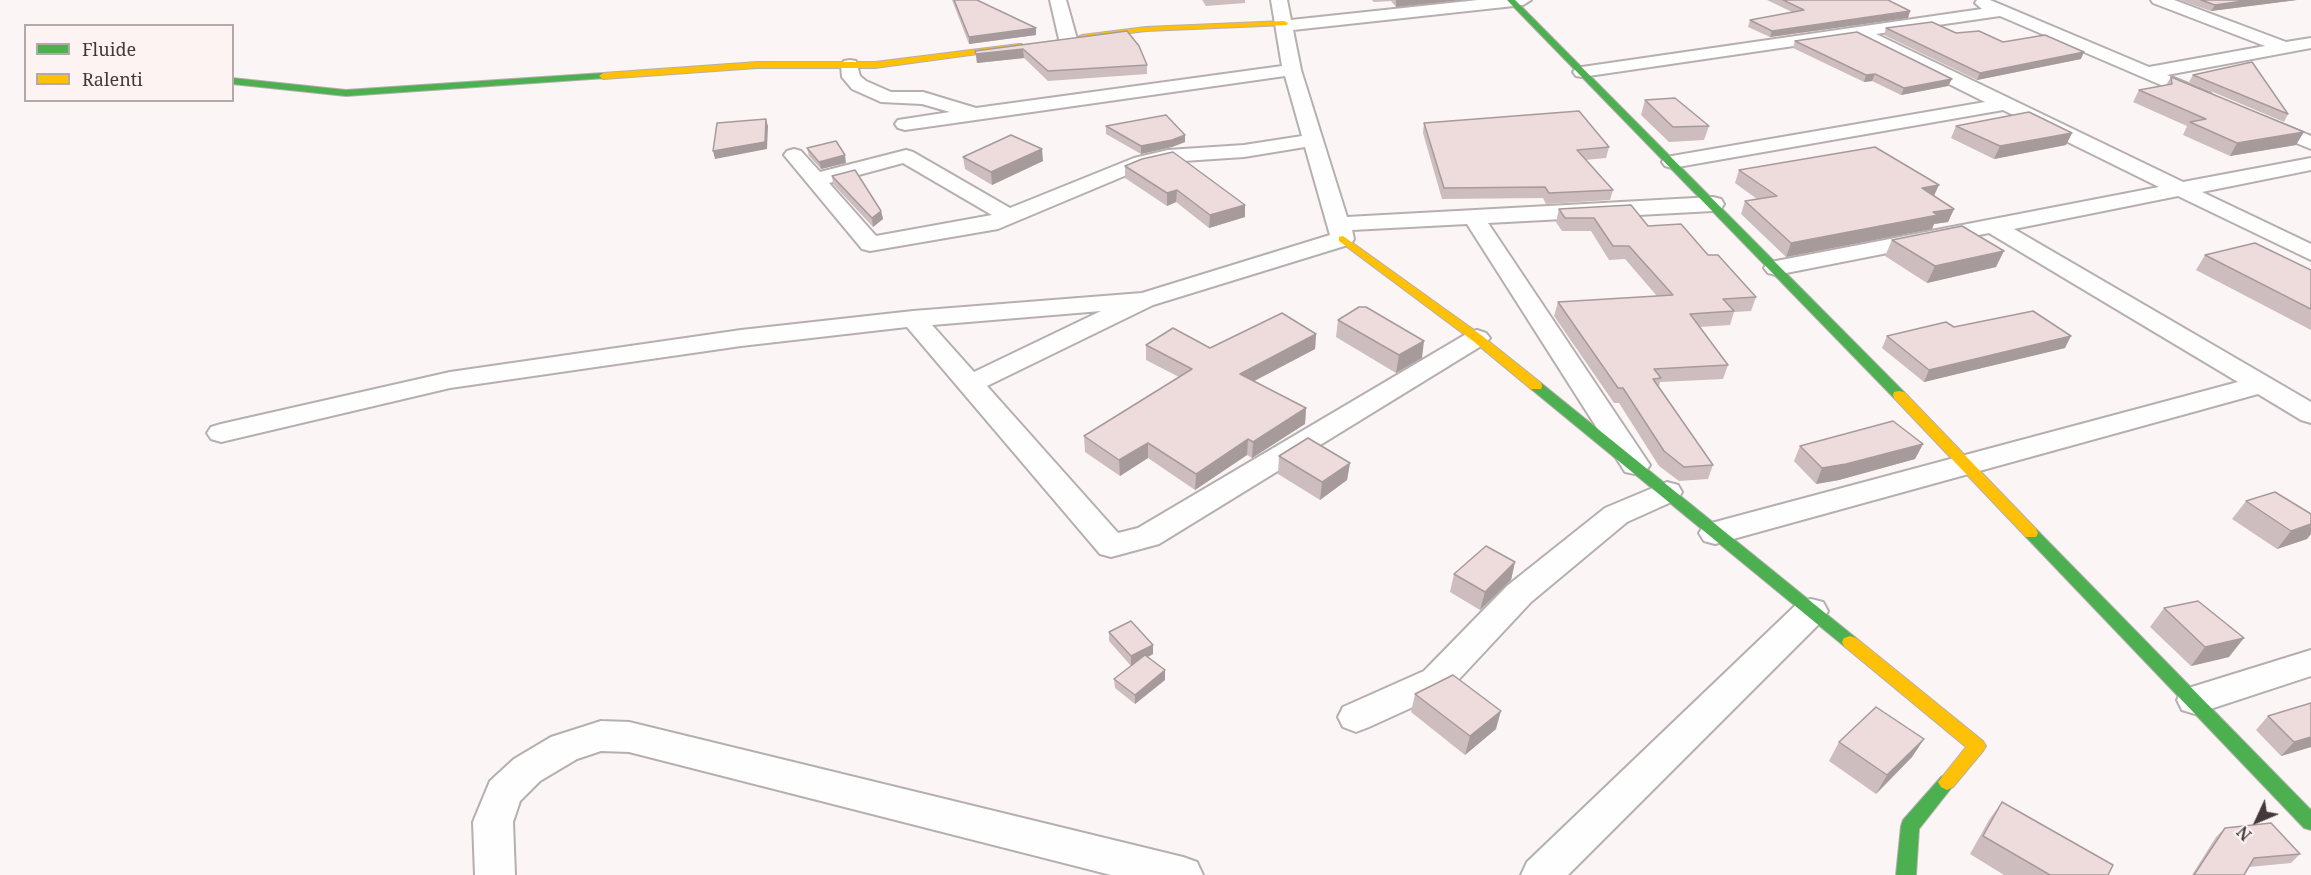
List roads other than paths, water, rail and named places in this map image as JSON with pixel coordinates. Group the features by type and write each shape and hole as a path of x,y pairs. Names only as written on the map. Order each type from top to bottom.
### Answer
{"street":[{"path":"1058,0 1062,40 1146,29 1284,24 1515,0 1582,72 1776,268 2311,822"},
{"path":"1279,0 1292,70 1340,232 1477,338 1977,746 1910,826 1906,875"},
{"path":"1976,0 2223,106"},
{"path":"2159,0 2311,58"},
{"path":"1582,72 2001,11"},
{"path":"1857,32 2311,253"},
{"path":"2147,73 2311,43"},
{"path":"234,81 346,93 757,65 875,64 1034,44"},
{"path":"850,64 851,77 859,85 888,98 923,98 978,114"},
{"path":"905,124 1292,70"},
{"path":"1672,162 2006,104"},
{"path":"2245,115 2311,143"},
{"path":"794,155 870,244 990,224 1145,161 1167,156 1244,151 1313,140"},
{"path":"816,180 906,156 1008,216"},
{"path":"1776,268 2311,164"},
{"path":"970,384 1144,300 1340,232 1474,218 1713,204"},
{"path":"1474,218 1636,467"},
{"path":"1993,226 2260,386 2311,414"},
{"path":"221,433 450,380 741,338 913,319 1144,300"},
{"path":"913,319 1111,546 1148,536 1477,338"},
{"path":"1715,533 2260,386"},
{"path":"1356,717 1436,681 1519,594 1607,522 1616,515 1667,492"},
{"path":"1541,875 1812,611"},
{"path":"2195,700 2311,663"},
{"path":"495,875 493,822 504,792 527,770 564,748 601,736 629,738 1183,875"}]}
